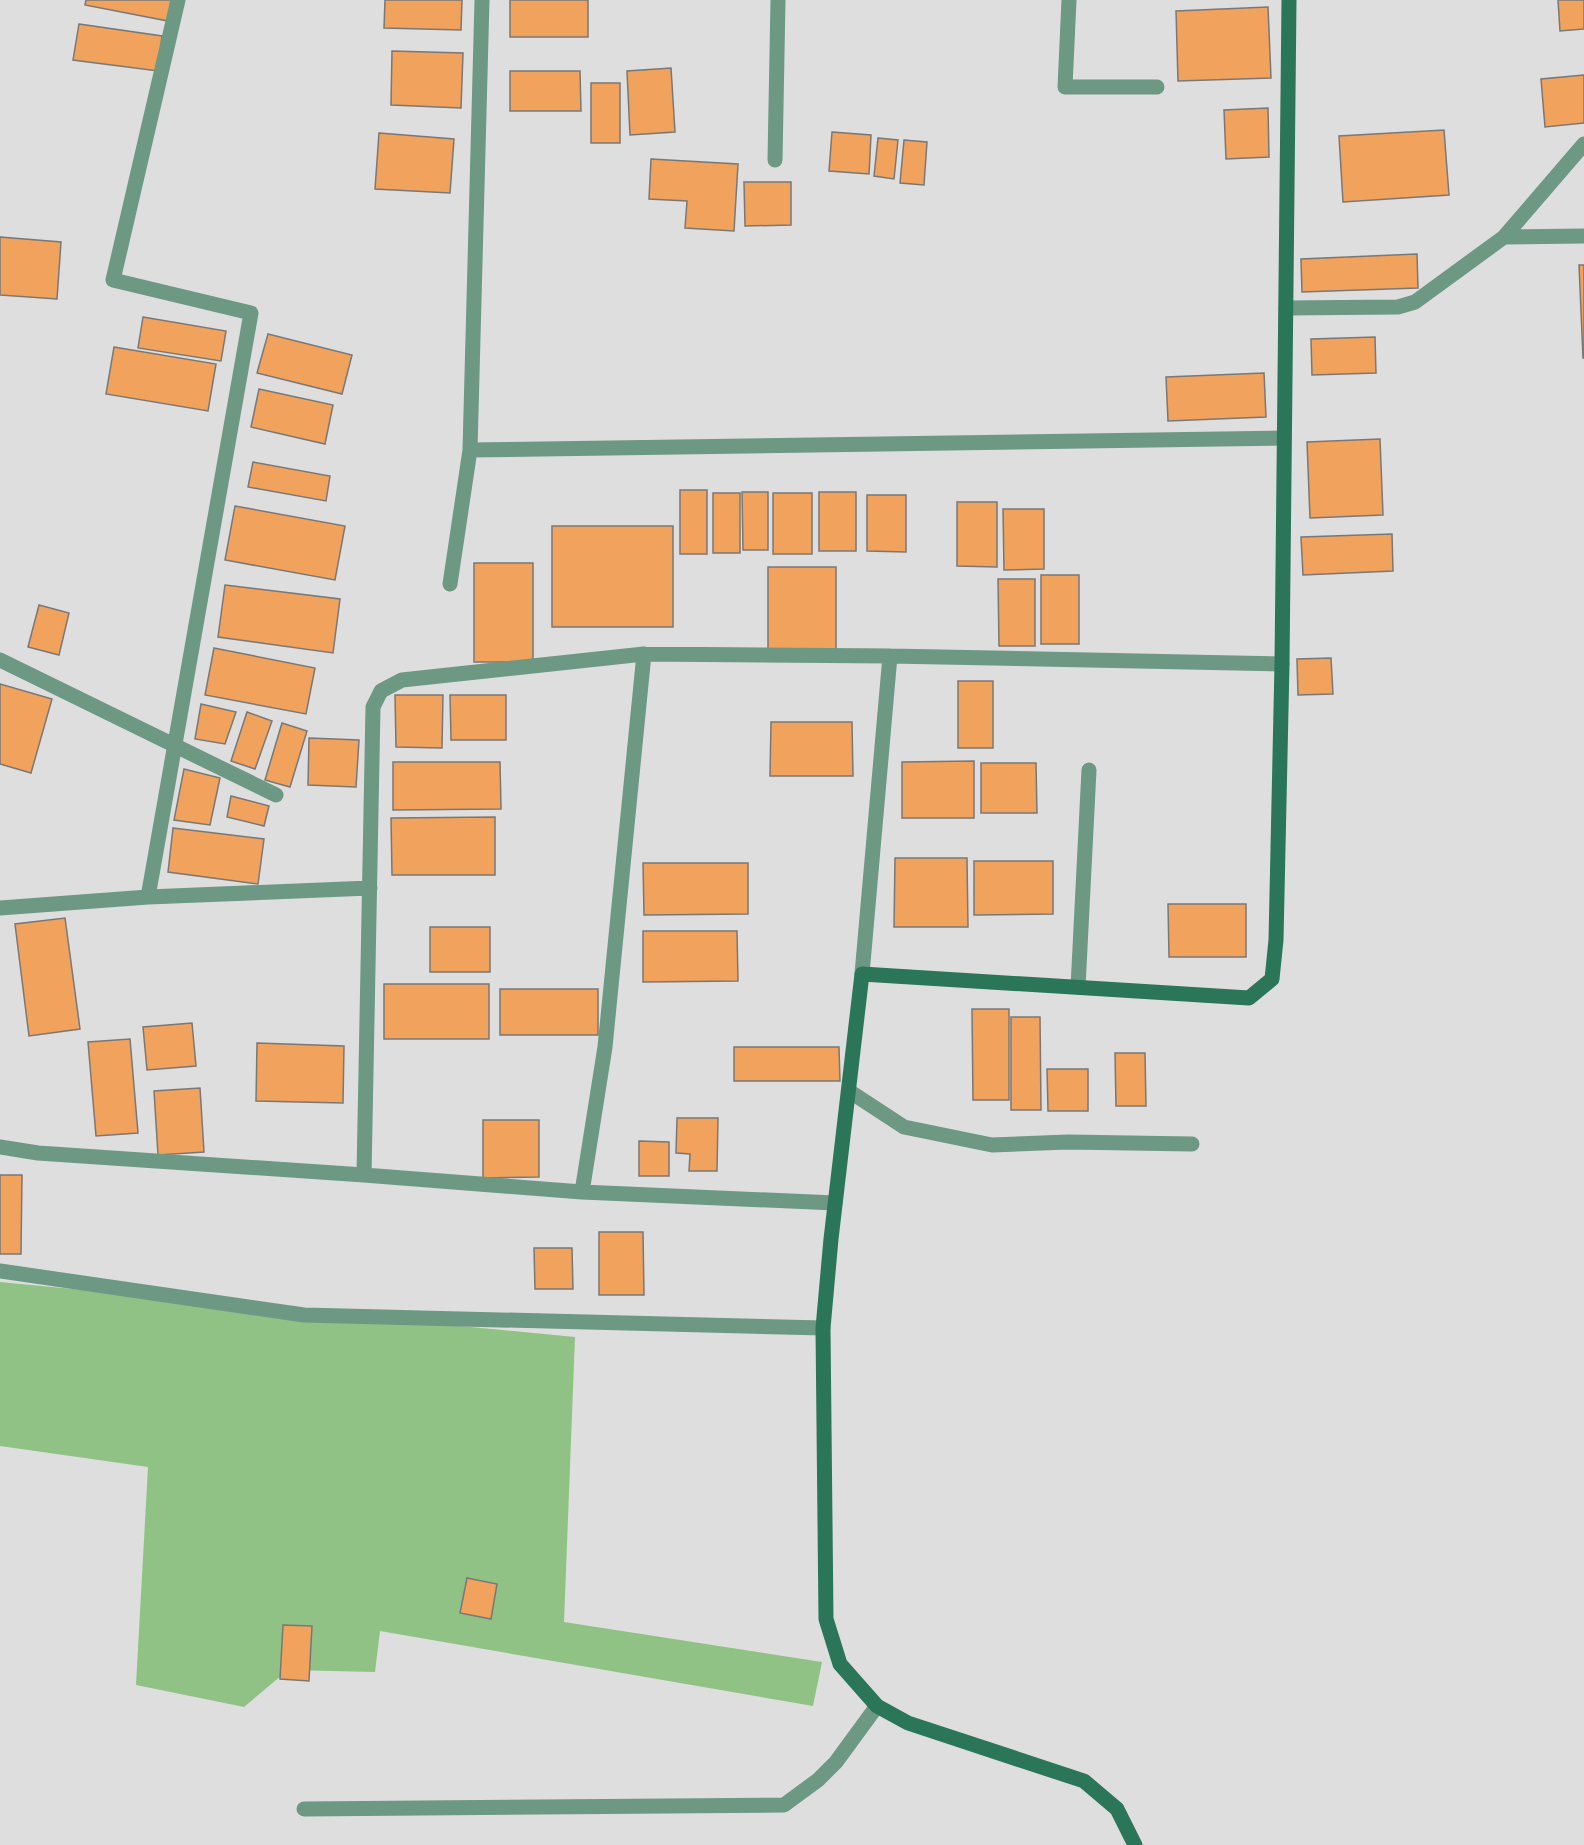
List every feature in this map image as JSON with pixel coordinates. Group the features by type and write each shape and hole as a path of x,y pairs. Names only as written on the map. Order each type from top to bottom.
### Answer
{"street":[{"path":"148,897 251,313 113,280 178,0"},
{"path":"450,584 470,450 482,0"},
{"path":"775,160 778,0"},
{"path":"1068,0 1065,87 1157,87"},
{"path":"862,974 1249,998 1272,979 1276,940 1282,664 1290,0"},
{"path":"1286,308 1406,306 1421,299 1504,237 1584,144"},
{"path":"1504,237 1584,237"},
{"path":"470,450 1284,438"},
{"path":"364,1174 373,707 381,692 402,680 644,654 890,656 1282,664"},
{"path":"582,1192 605,1047 644,654"},
{"path":"890,656 862,974 835,1203 824,1328 826,1619 840,1664 877,1706 908,1723 1084,1781 1117,1809 1135,1845"},
{"path":"0,660 276,795"},
{"path":"1078,987 1089,770"},
{"path":"0,908 148,897 370,888"},
{"path":"849,1091 904,1127 992,1145 1068,1142 1192,1144"},
{"path":"0,1147 38,1153 364,1174 582,1192 835,1203"},
{"path":"0,1271 304,1315 824,1328"},
{"path":"304,1809 784,1805 818,1780 836,1762 877,1706"}],"green space":[{"path":"0,1282 575,1337 564,1622 822,1662 813,1706 380,1631 375,1672 288,1670 244,1707 136,1685 148,1467 0,1446"}],"building":[{"path":"86,0 171,0 168,21 85,5"},
{"path":"385,0 462,0 461,30 384,28"},
{"path":"510,0 588,0 588,37 510,37"},
{"path":"1558,0 1584,0 1584,29 1560,31"},
{"path":"1268,7 1271,78 1178,81 1176,11"},
{"path":"79,24 162,36 158,71 73,60"},
{"path":"392,51 463,53 461,108 391,105"},
{"path":"671,68 675,132 630,135 627,71"},
{"path":"510,71 580,71 581,111 510,111"},
{"path":"1584,75 1584,123 1545,127 1541,79"},
{"path":"591,83 620,83 620,143 591,143"},
{"path":"1268,108 1269,157 1226,159 1224,110"},
{"path":"1444,130 1449,195 1343,202 1339,136"},
{"path":"832,132 871,135 869,174 829,171"},
{"path":"379,133 454,139 450,193 375,189"},
{"path":"878,138 898,140 894,179 874,176"},
{"path":"904,140 927,142 924,185 900,183"},
{"path":"651,159 738,164 734,231 685,228 687,201 649,199"},
{"path":"744,182 791,182 791,225 745,226"},
{"path":"0,237 61,242 57,299 0,295"},
{"path":"1417,254 1418,288 1302,292 1301,259"},
{"path":"1579,265 1584,265 1584,358 1583,358"},
{"path":"143,317 226,331 221,361 138,348"},
{"path":"268,334 352,355 342,394 257,373"},
{"path":"1375,337 1376,373 1312,375 1311,339"},
{"path":"114,347 216,364 208,411 106,394"},
{"path":"1264,373 1266,417 1168,421 1166,377"},
{"path":"259,389 333,405 325,444 251,427"},
{"path":"1380,439 1383,515 1310,518 1307,442"},
{"path":"253,462 330,476 326,501 248,487"},
{"path":"680,490 707,490 707,554 680,554"},
{"path":"742,492 768,492 768,550 743,550"},
{"path":"819,492 856,492 856,551 819,551"},
{"path":"713,493 740,493 740,553 713,553"},
{"path":"773,493 812,493 812,554 773,554"},
{"path":"867,495 906,495 906,552 867,551"},
{"path":"957,502 997,502 997,567 957,566"},
{"path":"235,506 345,526 335,580 225,560"},
{"path":"1003,509 1044,509 1044,569 1004,570"},
{"path":"552,526 673,526 673,627 552,627"},
{"path":"1392,534 1393,571 1303,575 1301,537"},
{"path":"474,563 533,563 533,662 474,662"},
{"path":"768,567 836,567 836,649 768,649"},
{"path":"1041,575 1079,575 1079,644 1041,644"},
{"path":"998,579 1035,579 1035,646 999,646"},
{"path":"225,585 340,599 333,653 218,637"},
{"path":"39,605 69,613 59,655 28,647"},
{"path":"214,648 315,668 306,714 205,695"},
{"path":"1331,658 1333,694 1298,695 1297,659"},
{"path":"958,681 993,681 993,748 958,748"},
{"path":"0,684 52,699 31,773 0,764"},
{"path":"395,695 443,695 442,748 396,747"},
{"path":"450,695 506,695 506,740 451,740"},
{"path":"201,704 236,712 225,744 195,739"},
{"path":"247,712 272,721 255,769 231,761"},
{"path":"771,722 852,722 853,776 770,776"},
{"path":"282,723 307,731 290,787 265,780"},
{"path":"309,738 359,740 356,787 308,785"},
{"path":"974,761 974,818 902,818 902,762"},
{"path":"393,762 500,762 501,809 393,810"},
{"path":"981,763 1036,763 1037,813 981,813"},
{"path":"184,769 220,778 210,825 174,820"},
{"path":"231,796 269,806 264,826 227,817"},
{"path":"495,817 495,875 392,875 391,818"},
{"path":"173,828 264,839 258,884 168,872"},
{"path":"895,858 967,858 968,927 894,927"},
{"path":"974,861 1053,861 1053,914 974,915"},
{"path":"643,863 748,863 748,914 644,915"},
{"path":"1168,904 1246,904 1246,957 1169,957"},
{"path":"65,918 80,1029 29,1036 15,924"},
{"path":"430,927 490,927 490,972 430,972"},
{"path":"643,931 737,931 738,981 643,982"},
{"path":"384,984 489,984 489,1039 384,1039"},
{"path":"500,989 598,989 598,1035 500,1035"},
{"path":"972,1009 1009,1009 1009,1100 973,1100"},
{"path":"1011,1017 1040,1017 1041,1110 1011,1110"},
{"path":"192,1023 196,1066 147,1070 143,1027"},
{"path":"130,1039 138,1133 96,1136 88,1042"},
{"path":"257,1043 344,1046 343,1103 256,1101"},
{"path":"734,1047 839,1047 840,1081 734,1081"},
{"path":"1115,1053 1145,1053 1146,1106 1116,1106"},
{"path":"1047,1069 1088,1069 1088,1111 1048,1111"},
{"path":"200,1088 204,1152 158,1155 154,1091"},
{"path":"677,1118 718,1118 717,1171 689,1171 690,1154 676,1153"},
{"path":"483,1120 539,1120 539,1177 483,1178"},
{"path":"639,1141 669,1142 669,1176 639,1176"},
{"path":"0,1175 22,1175 21,1254 0,1254"},
{"path":"599,1232 643,1232 644,1295 599,1295"},
{"path":"534,1248 572,1248 573,1289 535,1289"},
{"path":"467,1578 497,1584 491,1619 460,1613"},
{"path":"283,1625 312,1626 309,1681 280,1679"}]}
